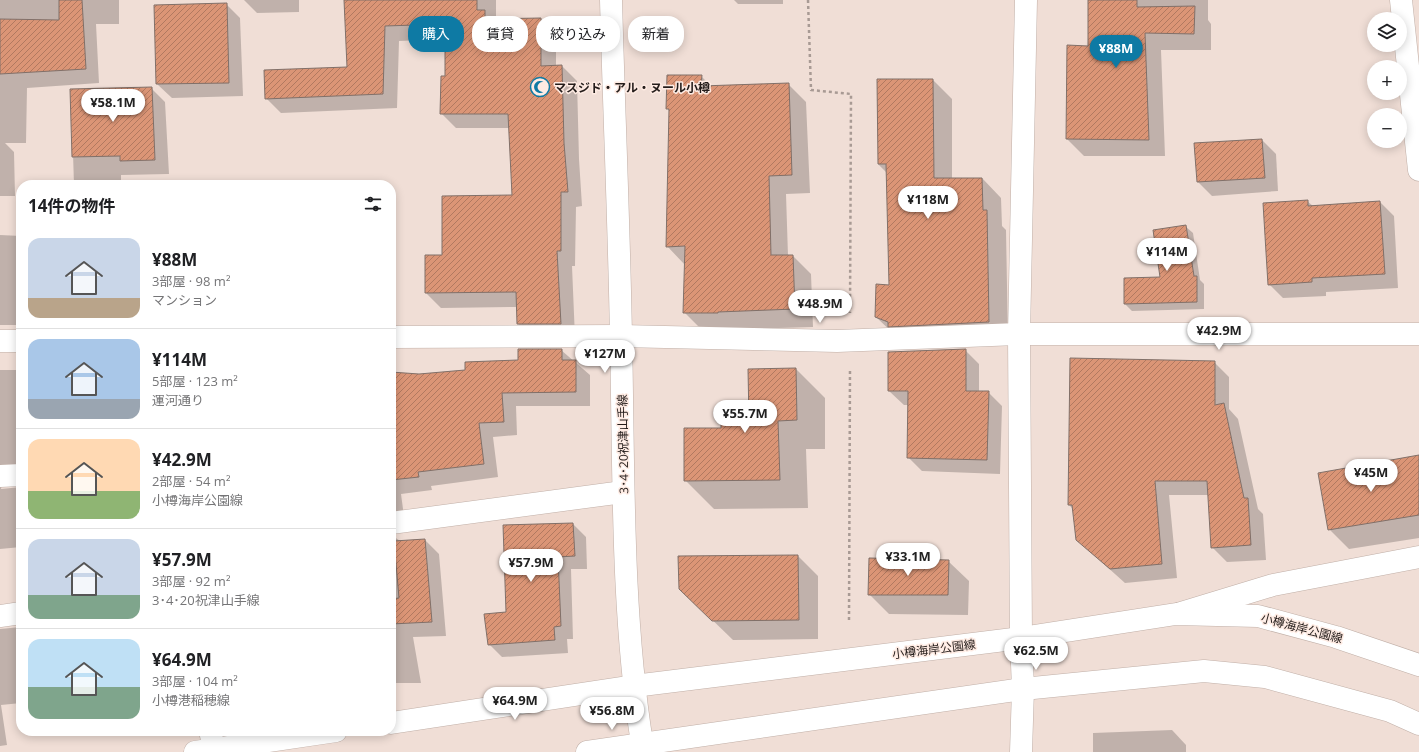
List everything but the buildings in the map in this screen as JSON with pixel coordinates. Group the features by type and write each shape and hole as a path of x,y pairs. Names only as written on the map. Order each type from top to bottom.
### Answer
{"main road":[{"name":"3･4･20祝津山手線","path":"611,0 621,336 623,492 634,686 641,748"},
{"path":"1021,752 1023,689 1020,638 1019,334 1026,0"},
{"path":"1401,0 1419,170"},
{"path":"396,337 621,336 850,340 1019,334 1419,334"},
{"path":"0,341 16,341"},
{"path":"0,476 16,475"},
{"path":"396,522 623,492"},
{"path":"1176,614 1273,585 1419,556"},
{"path":"0,616 16,614"},
{"name":"小樽海岸公園線","path":"396,722 634,686 1020,638 1176,614 1258,616 1336,637 1419,665"},
{"path":"587,752 641,748 1023,689 1204,671 1265,677 1390,711 1419,724"},
{"path":"209,746 294,736"}],"path":[{"path":"808,0 811,90 851,94 849,620"}],"place":[{"name":"マスジド・アル・ヌール小樽","path":"540,87"}]}
